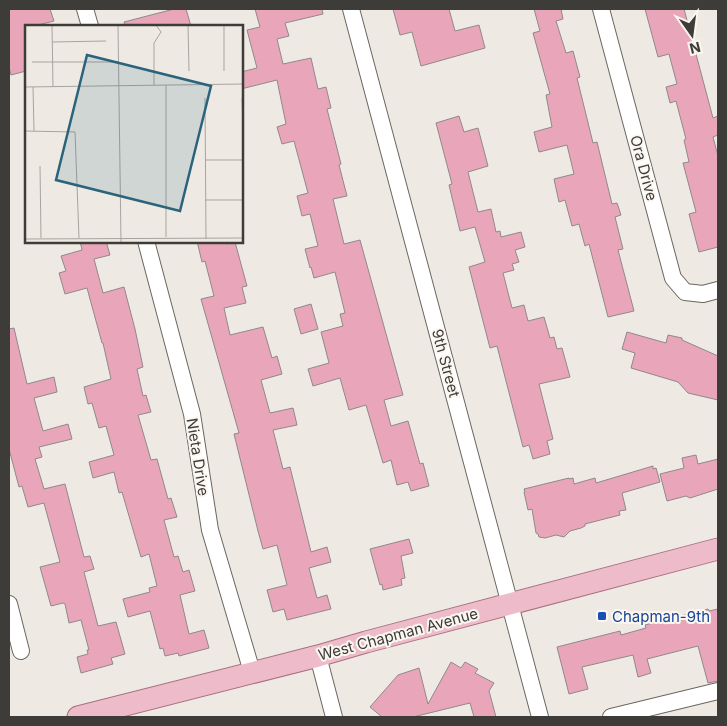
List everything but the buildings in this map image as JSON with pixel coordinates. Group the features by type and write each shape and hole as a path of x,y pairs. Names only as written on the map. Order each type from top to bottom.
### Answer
{"main road":[{"name":"West Chapman Avenue","path":"78,717 318,656 718,549"}],"street":[{"path":"85,9 90,25"},
{"name":"9th Street","path":"351,9 540,717"},
{"name":"Ora Drive","path":"601,9 673,278 685,292 703,294 718,290"},
{"name":"Nieta Drive","path":"146,242 192,414 210,530 252,672"},
{"path":"9,604 21,651"},
{"path":"318,656 334,717"},
{"path":"611,717 718,691"}],"place":[{"name":"Chapman-9th","path":"602,616"}]}
